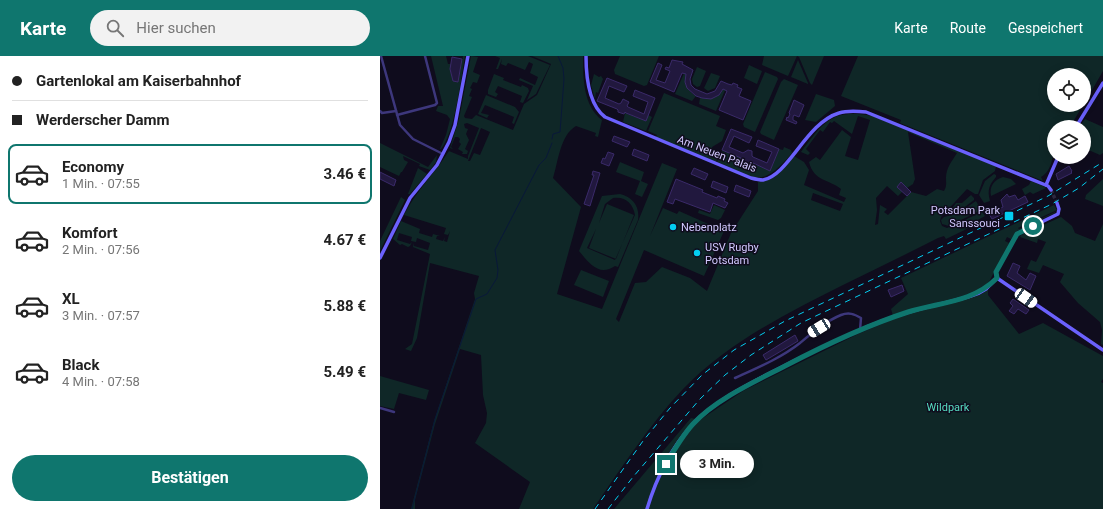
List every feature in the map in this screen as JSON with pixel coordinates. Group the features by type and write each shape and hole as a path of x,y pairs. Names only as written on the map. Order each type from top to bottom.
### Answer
{"street":[{"path":"381,56 400,125 410,137 443,154"},
{"path":"397,115 435,105 437,103 425,56"},
{"path":"380,258 410,198 437,165 443,154 455,125 468,56"},
{"name":"Am Neuen Palais","path":"586,56 588,78 592,97 596,108 605,118 751,178 763,180 777,173 812,131 823,121 838,113 856,111 866,112 1046,185"},
{"path":"380,67 384,66"},
{"path":"1080,120 1103,83"},
{"path":"380,112 382,114 396,111"},
{"path":"1050,190 1046,185 1055,164"},
{"path":"1057,203 1059,209 1058,214 1017,234 996,272 997,278 1103,350"},
{"path":"647,509 656,485 671,455 693,424 705,413 749,384 860,330 910,312 971,296 986,289 997,278"},
{"path":"735,378 768,362 800,343 809,335 840,316 849,313 861,318 860,330"},
{"path":"380,408 394,412"}],"green space":[{"path":"431,56 446,56 448,64 451,64 450,69 453,81 458,82 463,56 465,56 454,118 446,141 441,149 450,119 447,115 436,111 438,106 443,106"},
{"path":"471,56 478,57 473,72 480,75 477,83 473,82 470,88 472,89 469,96 472,97 464,116 465,118 472,119 476,115 513,130 524,104 537,95 551,64 532,56 583,56 585,91 591,107 602,120 598,137 595,136 596,133 576,126 571,130 563,142 558,157 553,178 581,207 557,294 602,309 662,163 677,169 650,236 663,208 677,214 679,211 724,231 704,276 644,250 616,319 619,322 635,283 646,282 662,267 690,278 707,291 731,233 758,191 758,182 774,176 783,169 794,156 804,162 809,170 804,185 844,202 846,198 839,195 841,189 818,177 811,168 809,162 816,157 820,160 842,130 851,137 845,156 858,160 870,120 858,116 852,134 834,121 832,123 830,122 823,132 820,130 806,149 810,153 808,155 801,152 823,126 838,116 858,114 872,116 996,166 995,171 983,180 978,194 975,194 967,189 941,217 940,221 942,226 947,228 982,212 985,216 974,222 975,225 946,239 944,236 938,238 780,318 739,343 701,372 684,388 659,417 636,447 593,509 519,509 530,482 475,443 486,423 487,413 483,395 481,355 460,349 435,424 415,500 415,509 411,509 434,421 475,299 474,293 479,276 430,263 417,338 411,351 405,349 412,344 430,254 413,247 414,243 414,246 428,250 430,243 417,238 416,242 411,241 412,237 399,233 397,240 410,244 412,242 410,246 400,245 393,239 401,221 420,229 419,233 432,237 433,234 440,236 437,236 436,239 443,241 445,237 444,241 447,242 450,231 448,235 444,234 446,228 404,215 414,198 449,151 468,159 479,128 467,123 464,124 465,128 468,129 466,134 469,140 465,149 468,151 467,154 462,154 463,152 458,149 461,144 458,137 455,137 451,147 453,149 450,148 459,119","holes":["481,128 490,132 480,155 474,153 470,161 468,161","908,132 957,153 947,171 946,186 944,191 937,189 926,196 911,192 888,215 884,212 887,209 880,205 878,224 875,225 877,210 876,198 887,186 898,196 902,192 901,182 907,188 913,184 915,179","813,193 843,204 840,211 811,200"]},
{"path":"495,56 528,56 550,65 536,94 527,100 533,86 519,80 520,78 535,85 538,77 530,73 533,64 529,62 525,70 508,63 506,66 501,64 502,59 498,69 496,69 500,58"},
{"path":"620,56 659,56 647,85 644,86 615,74 614,70"},
{"path":"764,56 797,56 788,76 762,65"},
{"path":"797,56 824,56 812,85 799,57"},
{"path":"858,56 1103,56 1103,71 1091,92 1091,68 1047,68 1047,112 1079,112 1074,120 1047,120 1047,164 1051,164 1046,173 1041,177 1043,181 900,123 901,120 841,96"},
{"path":"798,60 808,83 808,84 791,77"},
{"path":"749,65 762,71 757,84 744,78"},
{"path":"697,67 706,71 700,86 697,87 693,84 692,79"},
{"path":"685,71 687,72 685,80 686,86 696,96 692,101 675,94"},
{"path":"765,72 777,77 778,79 755,132 744,127 743,124"},
{"path":"711,73 720,76 715,88 708,91 704,88"},
{"path":"494,74 504,78 503,80 528,88 529,91 523,103 520,102 522,96 498,86 495,92 498,94 496,97 488,94"},
{"path":"594,74 599,77 601,76 603,79 598,93 596,92 595,99 591,85"},
{"path":"784,79 798,85 774,140 761,134 760,132 781,82"},
{"path":"724,87 726,88 716,111 699,104 700,98 717,96"},
{"path":"664,93 720,116 716,126 726,130 722,141 712,147 713,152 719,154 716,162 656,137 657,135 648,131"},
{"path":"816,94 834,100 835,106 816,122 805,120"},
{"path":"486,95 515,107 519,112 514,124 512,123 514,117 485,105 481,113 489,115 487,118 478,114"},
{"path":"625,113 646,121 648,115 652,117 646,131 623,122"},
{"path":"1091,122 1103,127 1103,153 1100,155 1091,151"},
{"path":"380,143 428,167 437,155 436,162 430,170 419,166 420,164 403,156 404,160 408,162 399,176 380,167"},
{"path":"784,147 791,150 792,153 773,172 765,176 750,176 717,162 722,151 741,158 741,163 748,165 751,162 770,171 779,149 783,150"},
{"path":"620,162 644,172 641,181 648,184 642,197 635,194 640,181 616,172"},
{"path":"418,168 427,174 410,194 408,194"},
{"path":"994,174 996,177 990,185 989,191 990,201 984,203 979,195 985,181"},
{"path":"1003,177 1011,179 1016,184 991,196 993,184"},
{"path":"1103,179 1103,206 1085,199 1086,195"},
{"path":"1031,181 1046,188 1033,194 1030,192 1025,195 1022,189 1029,185"},
{"path":"620,194 625,195 635,203 638,211 638,220 618,267 615,266 604,270 591,264 579,251 602,196","holes":["613,198 621,198 628,201 635,215 622,243 634,215 607,204 599,223 605,204","596,229 589,248 616,259 615,260 587,248"]},
{"path":"971,195 974,200 958,212 948,214 956,203 962,203"},
{"path":"401,197 405,200 380,251 380,241"},
{"path":"976,201 981,210 949,226 942,224 941,220 944,217 957,214"},
{"path":"714,205 725,210 721,218 718,220 698,213 699,210 710,214"},
{"name":"Wildpark","path":"1054,205 1057,210 1018,228 1019,229 1055,213 1017,231 1011,239 1007,237 1005,241 1009,243 988,284 988,295 1019,334 1043,323 1103,356 1103,379 1101,382 1103,383 1103,509 614,509 691,418 700,420 743,391 858,334 894,319 891,309 908,294 901,278"},
{"path":"1061,217 1072,226 1075,233 1095,241 1103,224 1103,345 1101,344 1102,330 1100,322 1078,303 1060,282 1064,274 1043,265 1039,273 1027,269 1031,260 1036,262 1046,242 1038,239 1037,243 1020,237 1021,235"},
{"path":"581,270 609,281 603,297 574,285"},
{"path":"380,376 429,390 426,400 399,393 394,409 380,406"}],"building":[{"path":"452,57 462,59 458,82 453,81 450,69"},
{"path":"672,60 683,62 682,64 693,70 690,79 691,85 695,89 707,94 715,91 721,81 732,85 733,83 738,85 737,87 742,89 739,96 751,101 743,120 719,110 727,91 723,89 719,95 711,99 696,96 687,88 685,82 686,74 682,73 674,92 650,82 658,63 662,65 656,80 665,83 670,71 665,69 666,67 669,68"},
{"path":"607,78 627,86 624,92 609,86 605,98 619,104 623,99 629,102 628,107 644,114 648,102 633,96 635,90 655,98 646,121 625,112 624,114 618,112 617,109 597,101"},
{"path":"794,100 804,105 799,117 794,115 793,117 793,120 797,122 796,124 786,120 790,114 789,113"},
{"path":"731,129 752,137 749,143 734,136 729,147 743,153 748,150 752,151 753,157 767,163 772,152 756,146 758,140 779,149 770,171 751,162 750,164 746,165 741,162 741,158 722,150"},
{"path":"614,136 630,142 627,147 612,141"},
{"path":"634,149 649,155 647,161 632,155"},
{"path":"608,152 614,154 609,166 601,163 603,158 605,159"},
{"path":"1069,166 1072,173 1058,180 1056,174"},
{"path":"694,168 708,174 705,180 691,174"},
{"path":"593,171 600,173 590,206 584,204 594,175 592,175"},
{"path":"380,172 396,180 394,186 380,179"},
{"path":"676,179 703,190 702,192 717,198 718,196 725,199 724,201 728,203 725,208 713,203 710,212 675,199 673,204 667,202"},
{"path":"713,181 728,187 726,193 711,187"},
{"path":"901,182 911,192 907,196 897,187"},
{"path":"736,185 751,191 749,197 734,191"},
{"path":"1007,194 1009,197 1015,195 1018,200 1025,196 1028,202 992,219 989,214 1003,207 1001,200"},
{"path":"1013,263 1020,266 1017,273 1026,280 1030,273 1036,276 1030,290 1007,276"},
{"path":"902,285 904,291 891,297 888,290"},
{"path":"1013,299 1029,310 1026,314 1018,309 1014,314 1009,311 1013,306 1010,303"},
{"path":"795,335 798,341 766,360 763,355"}],"waterway":[{"path":"552,139 553,134 560,132 564,79 563,68 558,56"},
{"path":"412,509 435,419 476,299 487,294 497,278 498,270 495,250 539,165 546,158 552,143"}],"tunnel":[{"path":"1051,190 1057,203"}],"railway":[{"path":"595,509 643,441 670,408 702,375 734,350 785,321 1048,196 1103,162"},
{"path":"608,509 633,477 700,399 725,375 751,355 801,323 1052,204 1079,188 1103,169"}],"place":[{"name":"Potsdam Park Sanssouci","path":"1009,216"},
{"name":"Nebenplatz","path":"673,227"},
{"name":"USV Rugby Potsdam","path":"697,253"}],"route":[{"path":"666,464 681,439 693,424 705,413 749,384 822,347 873,324 910,312 971,296 986,289 997,278 996,272 1013,239 1023,230 1033,226"}]}
